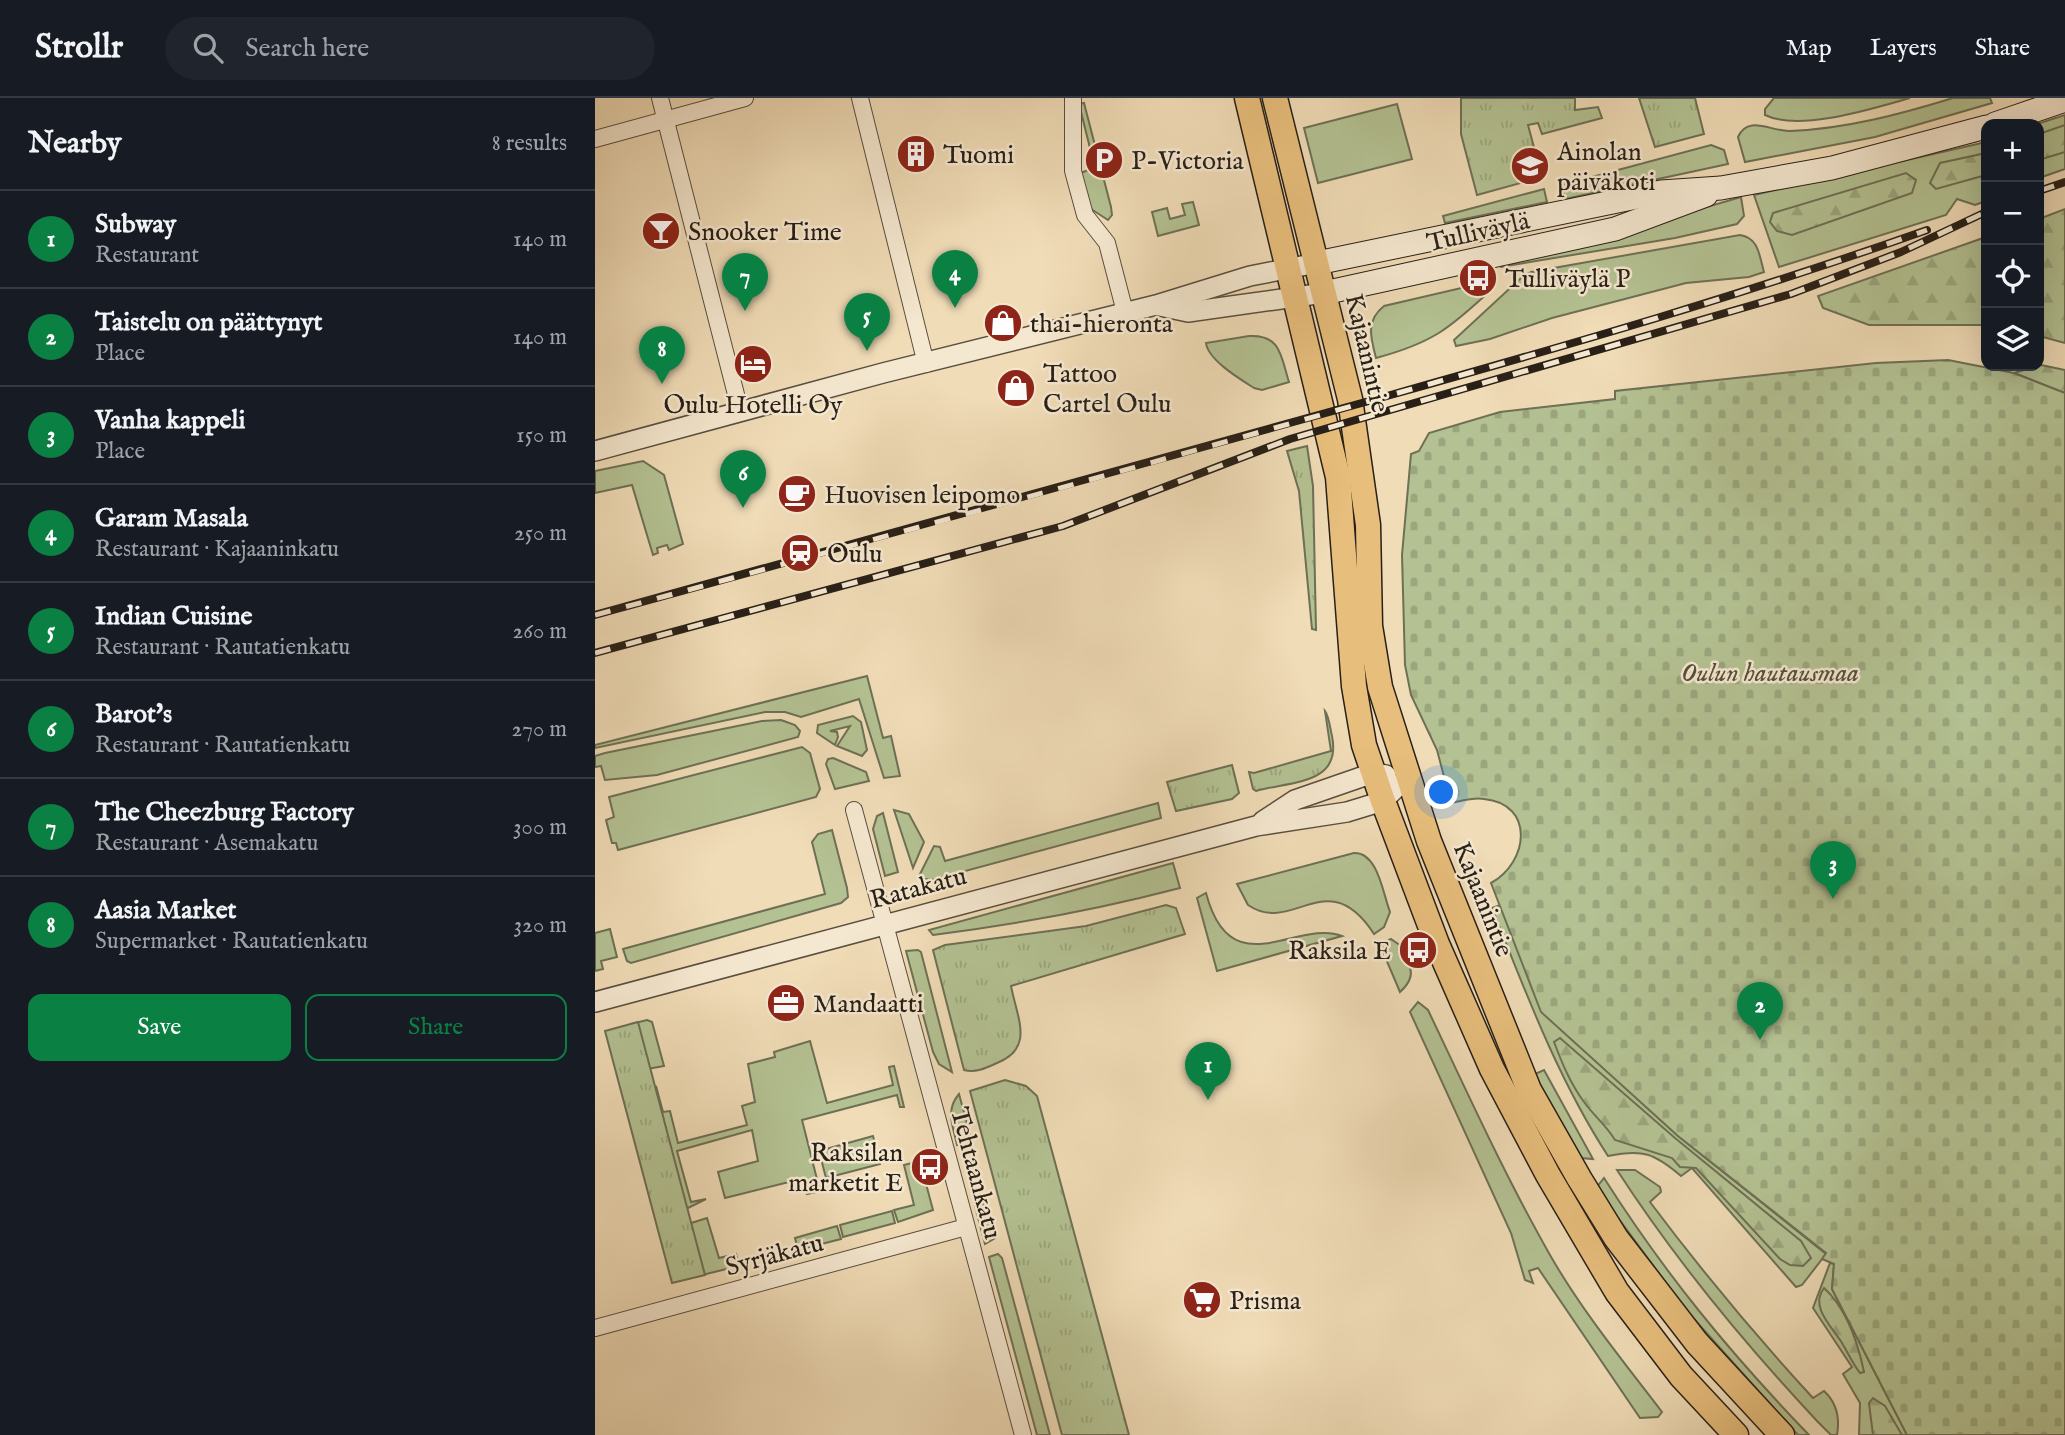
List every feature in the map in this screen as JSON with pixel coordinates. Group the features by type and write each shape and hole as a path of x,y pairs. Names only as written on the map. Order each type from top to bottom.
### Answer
{"main road":[{"path":"1247,98 1338,477 1354,686 1364,745 1383,801 1442,956 1492,1069 1548,1175 1617,1292 1681,1376 1736,1435"},
{"name":"Kajaanintie","path":"1275,98 1350,398 1368,525 1370,626 1380,687 1407,777 1446,885 1529,1090 1579,1178 1616,1238 1697,1343 1782,1435"},
{"path":"2010,119 2065,100"},
{"name":"Tulliväylä","path":"1317,263 1661,192 1721,188 1832,168 1981,128"},
{"name":"Tulliväylä","path":"1324,293 1615,229 1664,213 1721,188"}],"street":[{"path":"660,98 740,410"},
{"path":"595,139 745,98"},
{"path":"860,98 926,365"},
{"path":"1073,98 1073,171 1085,215 1107,243 1125,312"},
{"path":"595,451 897,369 926,365 1156,305 1250,276 1317,263"},
{"path":"1156,305 1188,312 1324,293"},
{"name":"Ratakatu","path":"1256,826 1295,800 1373,773 1407,777"},
{"name":"Ratakatu","path":"595,1002 883,923 1256,826 1347,812 1383,801 1407,777"},
{"name":"Tehtaankatu","path":"854,810 1023,1435"},
{"name":"Syrjäkatu","path":"595,1328 966,1227"}],"green space":[{"path":"1461,98 1575,98 1575,110 1598,107 1602,118 1542,134 1538,123 1528,125 1542,177 1477,195 1461,134"},
{"path":"1639,98 1695,98 1704,134 1655,147"},
{"path":"1774,98 1910,98 1837,117 1797,121 1780,120 1765,115 1765,109"},
{"path":"1953,98 1990,98 1992,103 1875,137 1745,162 1738,137 1748,126 1783,131 1811,130 1893,115"},
{"path":"1084,103 1111,207 1112,215 1108,220 1088,207 1080,173 1095,168 1079,104"},
{"path":"1397,104 1412,159 1318,183 1304,128"},
{"path":"2065,115 2065,169 2044,176 2044,122"},
{"path":"2065,125 2065,152 2044,158 2044,132"},
{"path":"1981,143 1981,203 1975,205 1957,199 1946,215 1779,267 1754,195"},
{"path":"1711,145 1724,150 1728,164 1565,199 1562,185"},
{"path":"1981,154 1981,176 1936,189 1930,183 1940,163"},
{"path":"1906,173 1916,180 1912,193 1792,235 1777,231 1770,222 1773,213"},
{"path":"1544,189 1547,202 1445,223 1443,216"},
{"path":"1741,197 1744,216 1737,224 1675,238 1500,267"},
{"path":"1193,202 1199,225 1158,236 1152,212 1167,208 1170,219 1185,215 1182,204"},
{"path":"2065,209 2065,343 2044,337 2044,217"},
{"path":"1740,235 1755,244 1764,272 1749,277 1686,283 1552,318 1490,339 1456,346 1454,340 1521,278 1531,272"},
{"path":"1981,239 1981,325 1869,325 1823,308 1818,296"},
{"path":"1487,282 1492,285 1491,290 1451,325 1412,347 1376,358 1371,330 1374,318 1384,306"},
{"path":"1260,336 1274,343 1289,382 1262,390 1254,388 1218,362 1206,343"},
{"name":"Oulun hautausmaa","path":"1948,360 1981,366 1981,371 2014,373 2065,393 2065,1435 1907,1435 1832,1289 1834,1264 1822,1259 1826,1253 1678,1136 1541,1012 1491,883 1504,874 1519,849 1519,822 1512,811 1501,803 1476,798 1451,803 1437,750 1411,695 1405,665 1402,555 1411,454 1419,451 1429,433 1500,412 1615,399 1615,391 1876,363"},
{"path":"2044,366 2065,370 2065,393 2014,373 2044,371"},
{"path":"1307,446 1313,486 1316,630 1312,629 1299,491 1287,451"},
{"path":"643,461 664,475 683,544 669,550 667,545 657,548 658,553 653,555 632,485 595,493 595,471"},
{"path":"867,676 883,738 891,736 900,776 884,778 859,699 801,717 785,712 765,712 595,748 595,745"},
{"path":"1325,711 1333,752 1329,764 1322,772 1298,782 1256,791 1253,789 1249,772 1254,773 1331,751"},
{"path":"853,716 861,722 867,750 862,756 837,746 850,726 830,731 837,732 835,745 817,733 818,725"},
{"path":"781,720 795,725 800,731 798,737 657,775 605,780 601,766 595,767 595,756 605,753 762,721"},
{"path":"802,747 810,753 820,789 816,797 618,850 616,843 612,843 606,820 614,817 609,797"},
{"path":"833,758 866,772 869,781 835,789 826,764 828,759"},
{"path":"1232,765 1239,793 1232,799 1176,811 1167,782"},
{"path":"1158,803 1161,818 932,880 918,878 934,846 940,847 945,861"},
{"path":"894,810 909,814 924,842 913,868"},
{"path":"883,813 898,872 885,876 873,829 877,816"},
{"path":"832,830 847,888 848,897 841,903 631,963 627,961 623,949 825,894 812,842 818,834"},
{"path":"1354,853 1369,859 1374,866 1390,912 1384,927 1374,934 1357,913 1341,903 1325,901 1280,912 1264,912 1248,905 1237,884"},
{"path":"1173,863 1180,888 1088,910 1027,921 933,935 929,930"},
{"path":"1206,893 1217,921 1231,937 1248,944 1324,933 1342,936 1217,971 1197,898"},
{"path":"1166,905 1176,908 1185,934 1011,986 1021,1031 1016,1049 1009,1057 989,1067 964,1070 933,950 945,945 1086,926"},
{"path":"1500,905 1542,1012 1678,1136 1826,1254 1802,1285 1796,1287 1692,1168 1681,1176 1663,1162 1647,1155 1630,1153 1608,1156 1574,1097 1544,1035 1492,908"},
{"path":"610,929 617,957 601,961 603,969 595,971 595,933"},
{"path":"1391,939 1404,948 1399,950 1403,962 1407,962 1411,970 1409,981 1400,992 1380,945"},
{"path":"906,951 921,952 952,1072 939,1064 933,1052"},
{"path":"1418,1002 1428,1010 1502,1164 1562,1276 1662,1412 1658,1417 1640,1418 1538,1268 1529,1271 1533,1283 1525,1280 1511,1233 1410,1012"},
{"path":"647,1020 652,1022 664,1066 647,1069 631,1024"},
{"path":"638,1022 705,1275 672,1283 605,1031"},
{"path":"1560,1038 1675,1138 1801,1241 1811,1258 1803,1266 1790,1265 1780,1259 1696,1168 1680,1167 1672,1158 1615,1140 1570,1080 1554,1042"},
{"path":"810,1041 827,1103 893,1085 889,1067 894,1066 904,1107 900,1107 897,1095 802,1120 820,1191 807,1194 801,1179 725,1198 718,1172 758,1161 752,1130 677,1151 691,1202 706,1199 684,1210 656,1086 663,1112 670,1111 678,1143 747,1125 742,1106 755,1102 748,1064 775,1057 774,1052"},
{"path":"1544,1070 1593,1159 1580,1158 1553,1113 1535,1074"},
{"path":"1005,1080 1026,1086 1037,1096 1129,1435 1062,1435 970,1091"},
{"path":"959,1094 971,1138 968,1143 957,1145 951,1112"},
{"path":"873,1136 880,1164 826,1178 819,1151"},
{"path":"920,1161 933,1210 898,1222 894,1210 914,1205 904,1165"},
{"path":"1617,1170 1635,1170 1660,1187 1661,1192 1650,1202 1729,1302 1813,1398 1824,1391 1836,1411 1837,1435 1831,1435 1817,1421 1737,1331 1663,1237"},
{"path":"1604,1178 1700,1312 1752,1374 1809,1435 1798,1435 1686,1310 1596,1188"},
{"path":"975,1206 988,1206 997,1237 985,1244"},
{"path":"892,1211 895,1223 843,1237 840,1225"},
{"path":"707,1218 719,1258 736,1254 738,1260 745,1258 747,1264 698,1276 688,1224"},
{"path":"837,1226 841,1239 798,1250 795,1238"},
{"path":"998,1254 1002,1258 1050,1435 1037,1435 989,1257"},
{"path":"1830,1263 1834,1264 1832,1289 1907,1435 1859,1435 1860,1403 1843,1374 1852,1367 1813,1308"},
{"path":"1824,1288 1839,1305 1850,1327 1864,1372 1857,1370 1824,1317 1819,1302"},
{"path":"1873,1398 1885,1406 1902,1435 1873,1435 1869,1403"}],"railway":[{"path":"2044,189 2065,182"},
{"path":"595,653 1063,526 1290,439 1791,294 1901,252 1981,214"},
{"path":"595,615 1190,452 1659,318 1927,230"}],"place":[{"name":"Tuomi","path":"916,154"},
{"name":"P-Victoria","path":"1104,160"},
{"name":"Ainolan päiväkoti","path":"1530,166"},
{"name":"Snooker Time","path":"661,231"},
{"name":"Tulliväylä P","path":"1478,278"},
{"name":"Garam Masala","path":"955,308"},
{"name":"The Cheezburg Factory","path":"745,311"},
{"name":"thai-hieronta","path":"1003,323"},
{"name":"Indian Cuisine","path":"867,351"},
{"name":"Oulu Hotelli Oy","path":"753,364"},
{"name":"Aasia Market","path":"662,384"},
{"name":"Tattoo Cartel Oulu","path":"1016,388"},
{"name":"Huovisen leipomo","path":"797,494"},
{"name":"Barot's","path":"743,508"},
{"name":"Oulu","path":"800,553"},
{"name":"Vanha kappeli","path":"1833,899"},
{"name":"Raksila E","path":"1418,950"},
{"name":"Mandaatti","path":"786,1003"},
{"name":"Taistelu on päättynyt","path":"1760,1040"},
{"name":"Subway","path":"1208,1100"},
{"name":"Raksilan marketit E","path":"930,1167"},
{"name":"Prisma","path":"1202,1300"}]}
